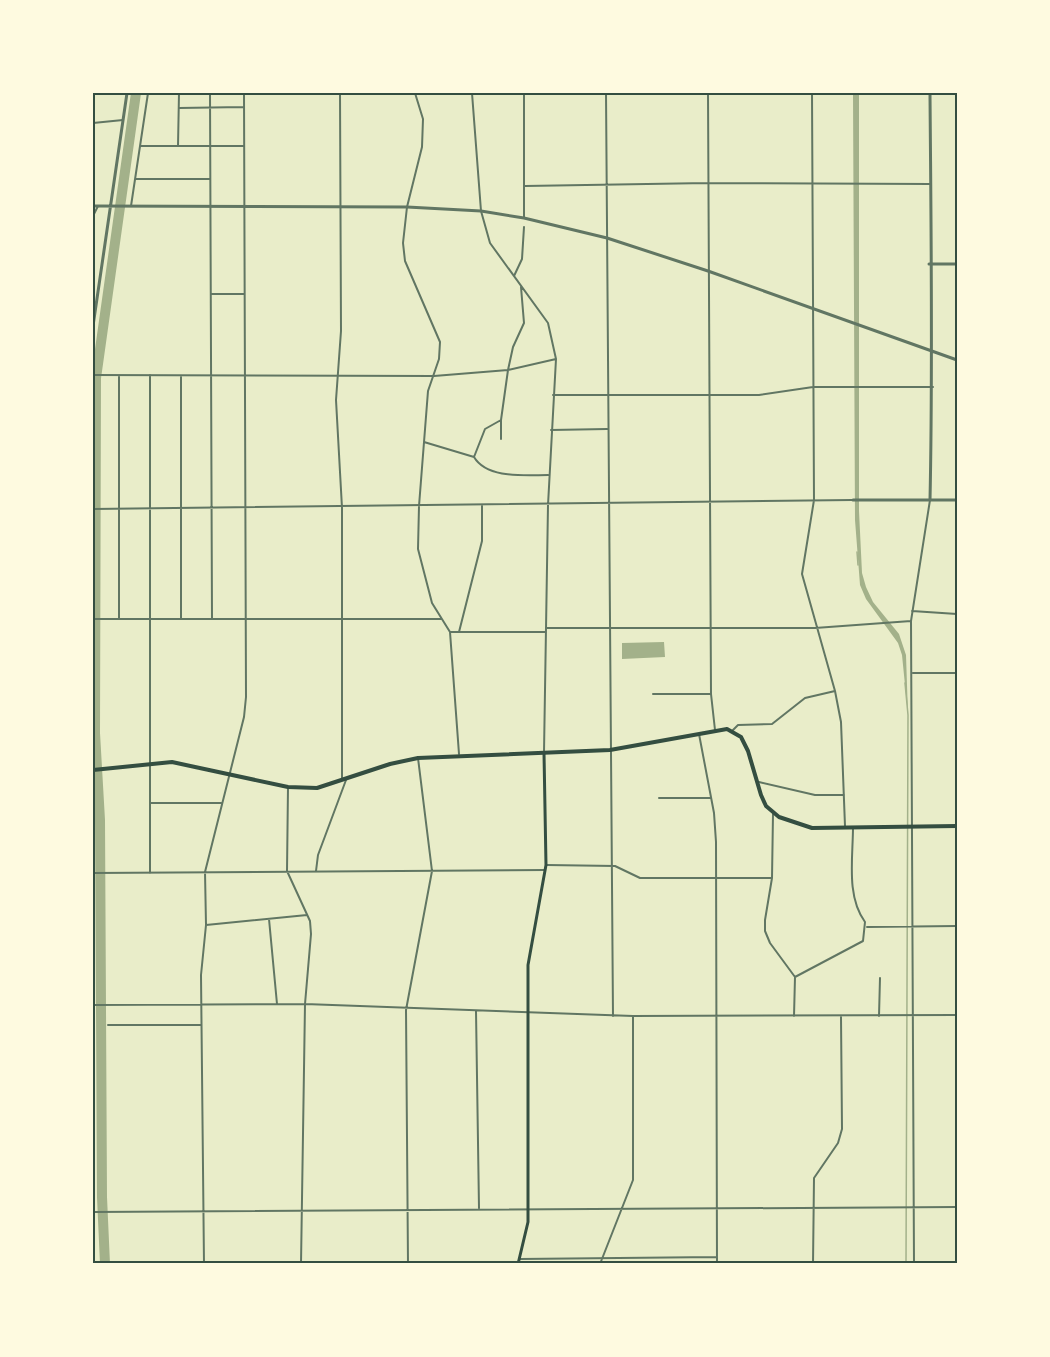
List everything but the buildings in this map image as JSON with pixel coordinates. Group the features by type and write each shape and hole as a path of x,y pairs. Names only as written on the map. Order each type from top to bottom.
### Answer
{"main road":[{"path":"93,770 150,763 194,765 228,775 288,787 317,788 390,764 418,758 459,754 610,750 715,730 733,730 741,736 748,751 760,795 773,814 812,828 957,826"},
{"path":"518,1264 526,1241 529,1208 528,965 546,865 544,752"}],"street":[{"path":"93,326 95,296 127,93"},
{"path":"130,207 148,93"},
{"path":"178,146 179,93"},
{"path":"210,93 212,619"},
{"path":"204,1264 201,975 206,925 205,872 244,717 244,93"},
{"path":"316,871 318,855 344,781 342,508 337,375 341,331 340,93"},
{"path":"415,93 423,119 422,147 407,207 403,243 405,261 440,342 439,359 428,391 418,549 432,603 450,632 459,754"},
{"path":"472,93 481,211 490,243 548,323 556,359 548,505 544,752"},
{"path":"524,93 524,218"},
{"path":"606,93 613,1016"},
{"path":"708,93 711,694 715,730"},
{"path":"812,93 814,500 802,574 815,628 835,691 841,722 845,826"},
{"path":"914,1264 915,1015 911,621 930,500 933,351 929,264 930,93"},
{"path":"178,108 244,107"},
{"path":"93,123 123,120"},
{"path":"140,146 244,146"},
{"path":"135,179 211,179"},
{"path":"525,186 708,183 930,184"},
{"path":"93,216 95,206 407,207 481,211 524,218 607,238 708,271 957,360"},
{"path":"514,276 522,259 524,227"},
{"path":"929,264 957,264"},
{"path":"501,439 501,420 508,370 513,347 524,323 521,287"},
{"path":"211,294 244,294"},
{"path":"93,375 434,376 508,370 556,359"},
{"path":"119,375 119,619"},
{"path":"150,375 150,873"},
{"path":"181,375 181,619"},
{"path":"553,396 759,395 813,387 933,387"},
{"path":"474,457 485,429 501,420"},
{"path":"552,430 607,429"},
{"path":"424,442 474,457 479,465 508,475 549,476"},
{"path":"93,509 957,500"},
{"path":"459,632 482,541 482,505"},
{"path":"912,611 957,614"},
{"path":"93,619 442,619"},
{"path":"450,632 815,628 911,621"},
{"path":"913,673 957,673"},
{"path":"733,730 738,725 772,724 806,698 835,691"},
{"path":"653,694 711,694"},
{"path":"699,733 711,798 716,878 717,1264"},
{"path":"408,1264 406,1010 432,871 418,758"},
{"path":"757,782 815,795 844,795"},
{"path":"288,787 287,871 307,915 311,934 305,1004 301,1264"},
{"path":"658,798 711,798"},
{"path":"150,803 221,803"},
{"path":"773,814 772,878 765,931 770,943 795,977 794,1016"},
{"path":"795,977 863,941 866,927 856,910 853,892 853,826"},
{"path":"546,865 611,866 640,878 772,878"},
{"path":"93,873 545,870"},
{"path":"206,925 307,915"},
{"path":"269,919 277,1004"},
{"path":"866,927 957,926"},
{"path":"879,1016 880,978"},
{"path":"93,1005 305,1004 406,1010 528,1011 613,1016 957,1015"},
{"path":"476,1011 479,1208"},
{"path":"600,1264 633,1180 633,1016"},
{"path":"813,1264 814,1178 838,1143 842,1129 840,1016"},
{"path":"108,1024 201,1025"},
{"path":"93,1212 813,1206 957,1207"},
{"path":"520,1259 717,1257"},
{"path":"635,1258 635,1264"}],"shaded area":[{"path":"853,93 859,93 859,511 862,573 873,602 899,634 906,655 908,715 902,655 898,643 866,599 860,585 855,520"},
{"path":"664,642 665,657 622,659 622,643"}],"waterway":[{"path":"105,1264 102,1197 100,820 95,733 96,378 136,93"},
{"path":"857,552 858,565"},
{"path":"905,683 908,715 906,1264"}]}
